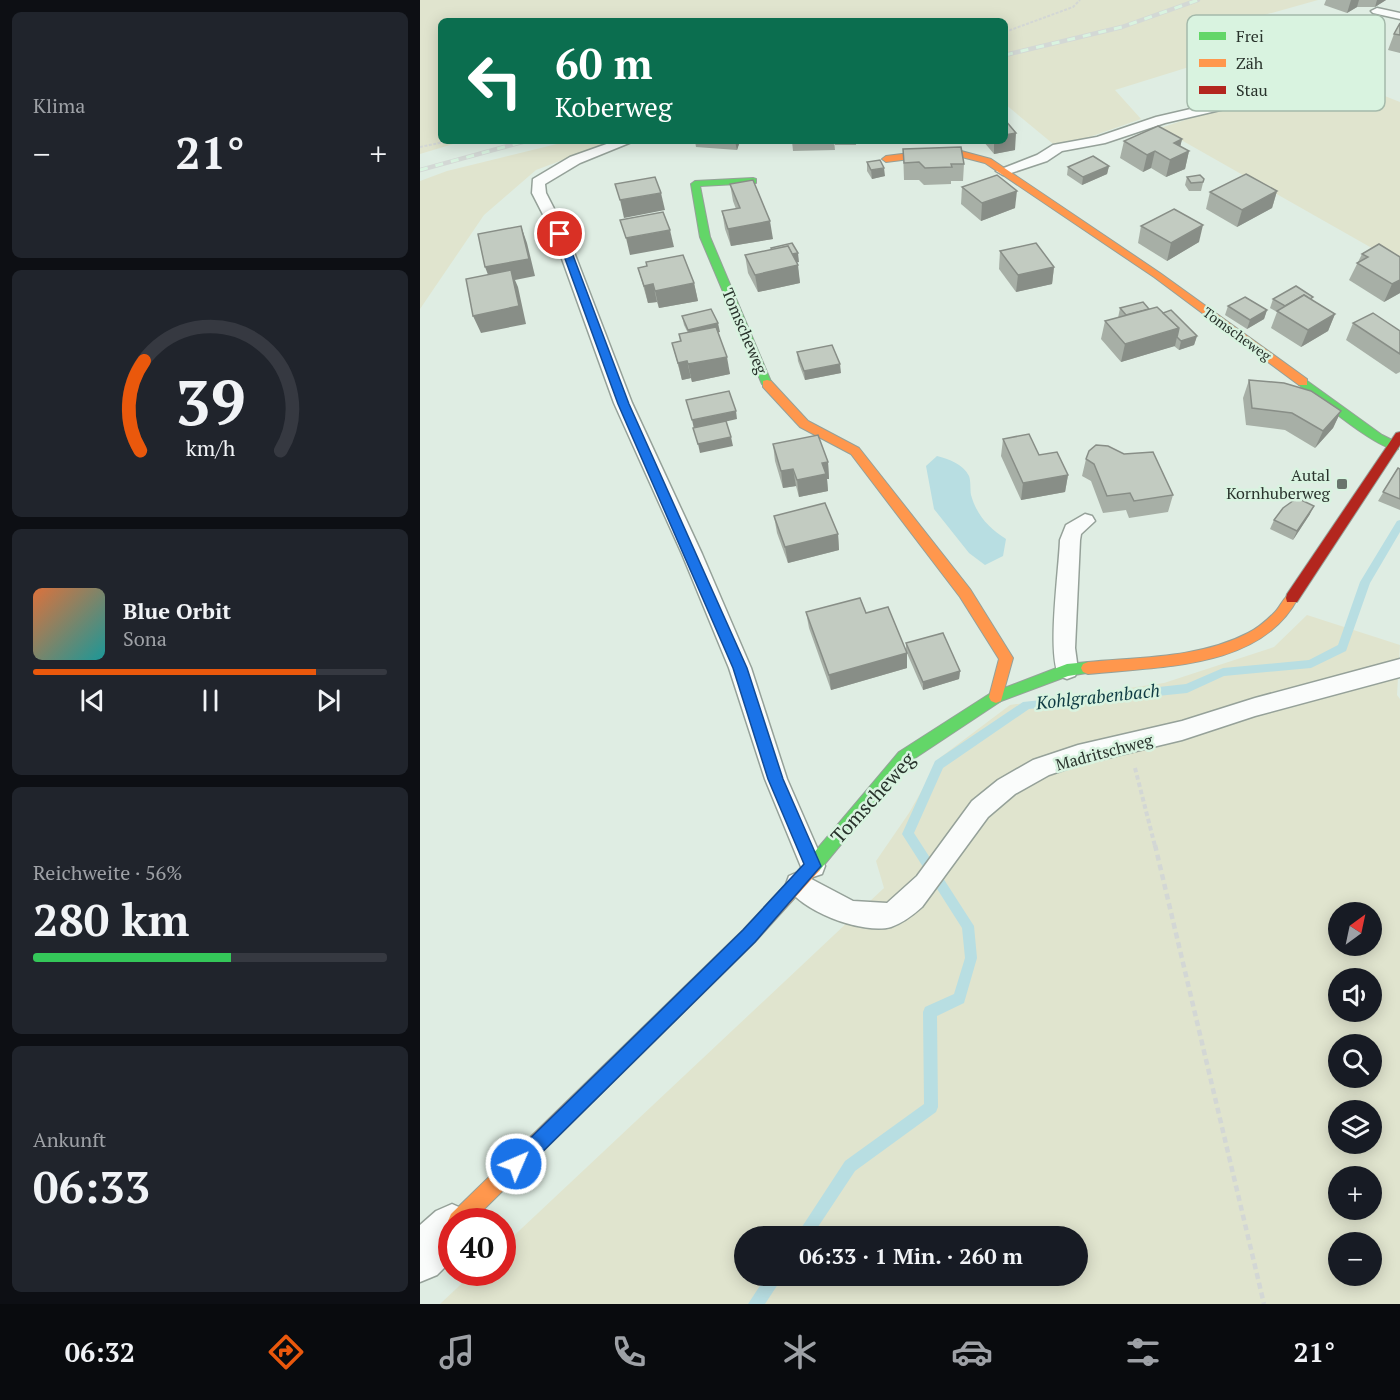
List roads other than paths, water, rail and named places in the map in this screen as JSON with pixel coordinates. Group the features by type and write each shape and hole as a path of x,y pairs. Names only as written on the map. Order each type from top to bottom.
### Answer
{"street":[{"name":"Tomscheweg","path":"471,1208 749,936 805,875 904,757 996,697 1067,670 1203,655 1248,641 1279,618 1397,441 1378,438 1157,275 979,156 952,150 935,150 886,159"},
{"name":"Tomscheweg","path":"753,181 695,184 705,237 767,384 804,423 855,451 965,593 1006,658 996,697"},
{"path":"420,1258 438,1241"}],"lane":[{"path":"1377,11 1400,16"},
{"path":"1003,171 1042,158 1058,148 1100,140 1161,120 1199,111"},
{"path":"620,144 556,171 538,182 539,193 560,234 623,404 740,668 805,875"},
{"path":"1067,670 1065,648 1070,540 1073,530 1085,521"},
{"name":"Madritschweg","path":"805,875 832,907 876,917 905,908 925,885 945,853 980,810 1002,790 1026,775 1092,752 1126,745 1400,668"}],"water":[{"path":"937,456 963,468 970,478 971,495 980,515 989,526 1006,539 1003,556 985,565 969,553 934,509 926,466"}],"waterway":[{"name":"Kohlgrabenbach","path":"810,1226 850,1166 931,1107 930,1012 959,998 971,958 968,926 908,834 939,765 1027,705 1187,688 1223,672 1311,664 1342,648 1365,582 1400,524"},
{"name":"Kohlgrabenbach","path":"756,1304 768,1286"}],"railway":[{"path":"1008,54 1122,27 1198,0"},
{"path":"420,170 515,144"}],"place":[{"name":"Autal Kornhuberweg","path":"1342,484"}]}
